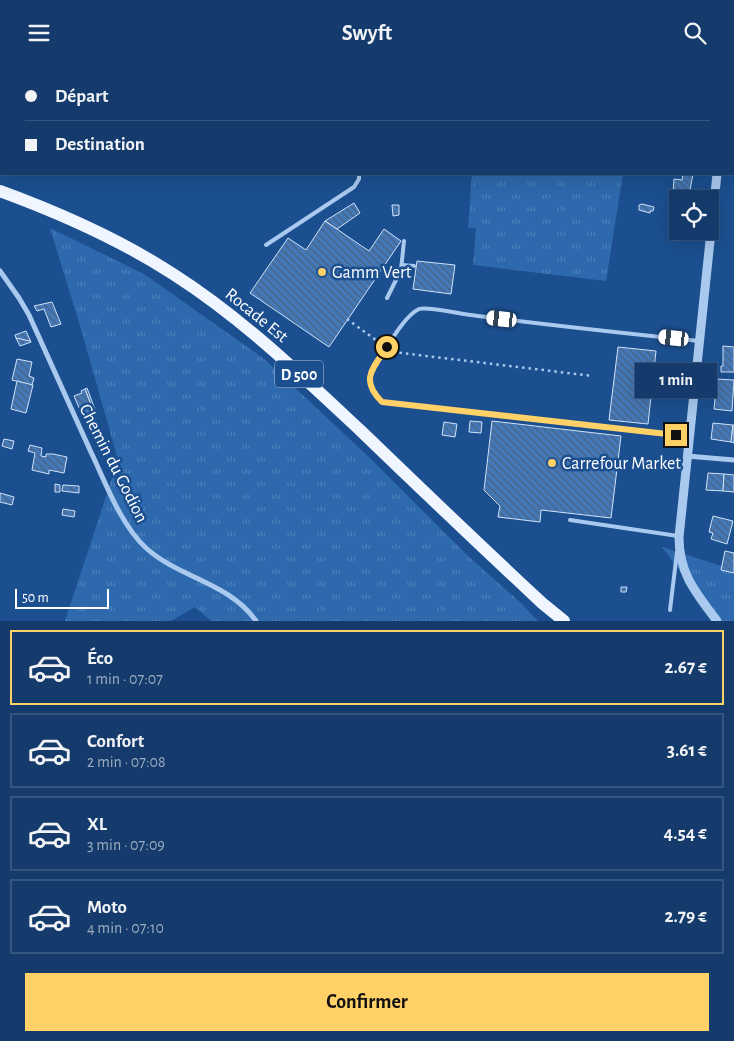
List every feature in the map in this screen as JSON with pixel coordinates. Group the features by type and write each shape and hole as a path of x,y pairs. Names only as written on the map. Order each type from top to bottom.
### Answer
{"main road":[{"name":"Rocade Est","path":"0,191 81,224 160,265 200,291 296,371 542,603"},
{"name":"D 500","path":"542,603 558,621"},
{"name":"D 500","path":"542,603 564,621"}],"street":[{"path":"717,175 678,536 680,556 685,573 694,590 717,621"},
{"name":"Chemin du Godion","path":"0,271 12,286 29,315 103,478 134,534 154,555 233,598 256,621"},
{"path":"687,455 734,460"}],"lane":[{"path":"266,245 354,187 359,179 359,175"},
{"path":"387,298 402,265 404,241"},
{"path":"402,265 414,267"},
{"path":"689,437 382,402 372,391 369,379 372,369 412,314 423,308 699,341"},
{"path":"570,520 678,536 670,610"}],"path":[{"path":"347,319 393,352 593,376"}],"green space":[{"path":"472,175 623,175 606,281 473,265 476,228 468,228"},
{"path":"50,228 144,274 263,358 370,458 469,557 520,602 538,621 211,621 195,607 171,621 65,621 118,460"},
{"path":"662,547 734,570 734,621 718,621"}],"building":[{"path":"683,175 693,175 690,190 673,190 674,179 682,180"},
{"path":"354,203 360,213 337,229 325,221"},
{"path":"392,205 399,205 399,215 393,216"},
{"path":"639,205 654,207 653,211 650,211 650,213 639,210"},
{"name":"Gamm Vert","path":"325,221 369,251 384,229 401,241 329,347 250,293 288,238 306,250"},
{"path":"417,261 455,265 451,294 413,289"},
{"path":"52,302 61,324 51,327 44,309 37,311 34,306"},
{"path":"26,331 31,342 16,338 15,335"},
{"path":"16,338 30,341 31,342 20,346"},
{"path":"723,346 734,347 734,372 721,372 721,366 723,366"},
{"path":"618,347 656,351 648,424 609,420"},
{"path":"17,359 32,362 29,376 34,378 32,385 12,380"},
{"path":"717,379 734,380 732,411 714,409"},
{"path":"17,381 33,385 26,413 11,409"},
{"path":"87,388 96,412 94,413 85,389"},
{"path":"85,389 94,413 91,415 93,421 86,424 74,396 82,393 81,391"},
{"path":"470,421 482,422 481,433 469,432"},
{"name":"Carrefour Market","path":"492,421 621,436 611,518 541,510 540,522 498,517 500,506 484,490"},
{"path":"444,422 457,424 455,437 442,435"},
{"path":"713,423 733,425 731,442 711,439"},
{"path":"734,425 734,443 731,442"},
{"path":"4,439 14,441 12,449 2,446"},
{"path":"30,445 42,448 41,456 46,457 46,454 53,454 67,457 64,473 49,470 49,474 32,470 35,453 28,451"},
{"path":"708,473 724,474 723,491 706,490"},
{"path":"724,474 734,475 734,492 723,491"},
{"path":"55,484 60,485 60,492 55,492"},
{"path":"63,485 79,486 79,493 62,491"},
{"path":"0,493 14,497 12,505 0,502"},
{"path":"63,509 75,511 74,517 62,515"},
{"path":"713,516 733,521 727,544 711,539 713,533 709,532"},
{"path":"725,551 734,553 734,573 721,570"},
{"path":"621,587 627,587 626,592 621,592"}],"place":[{"name":"Gamm Vert","path":"322,272"},
{"name":"Carrefour Market","path":"552,463"}],"route":[{"path":"387,347 372,369 369,379 372,391 382,402 676,435"}]}
